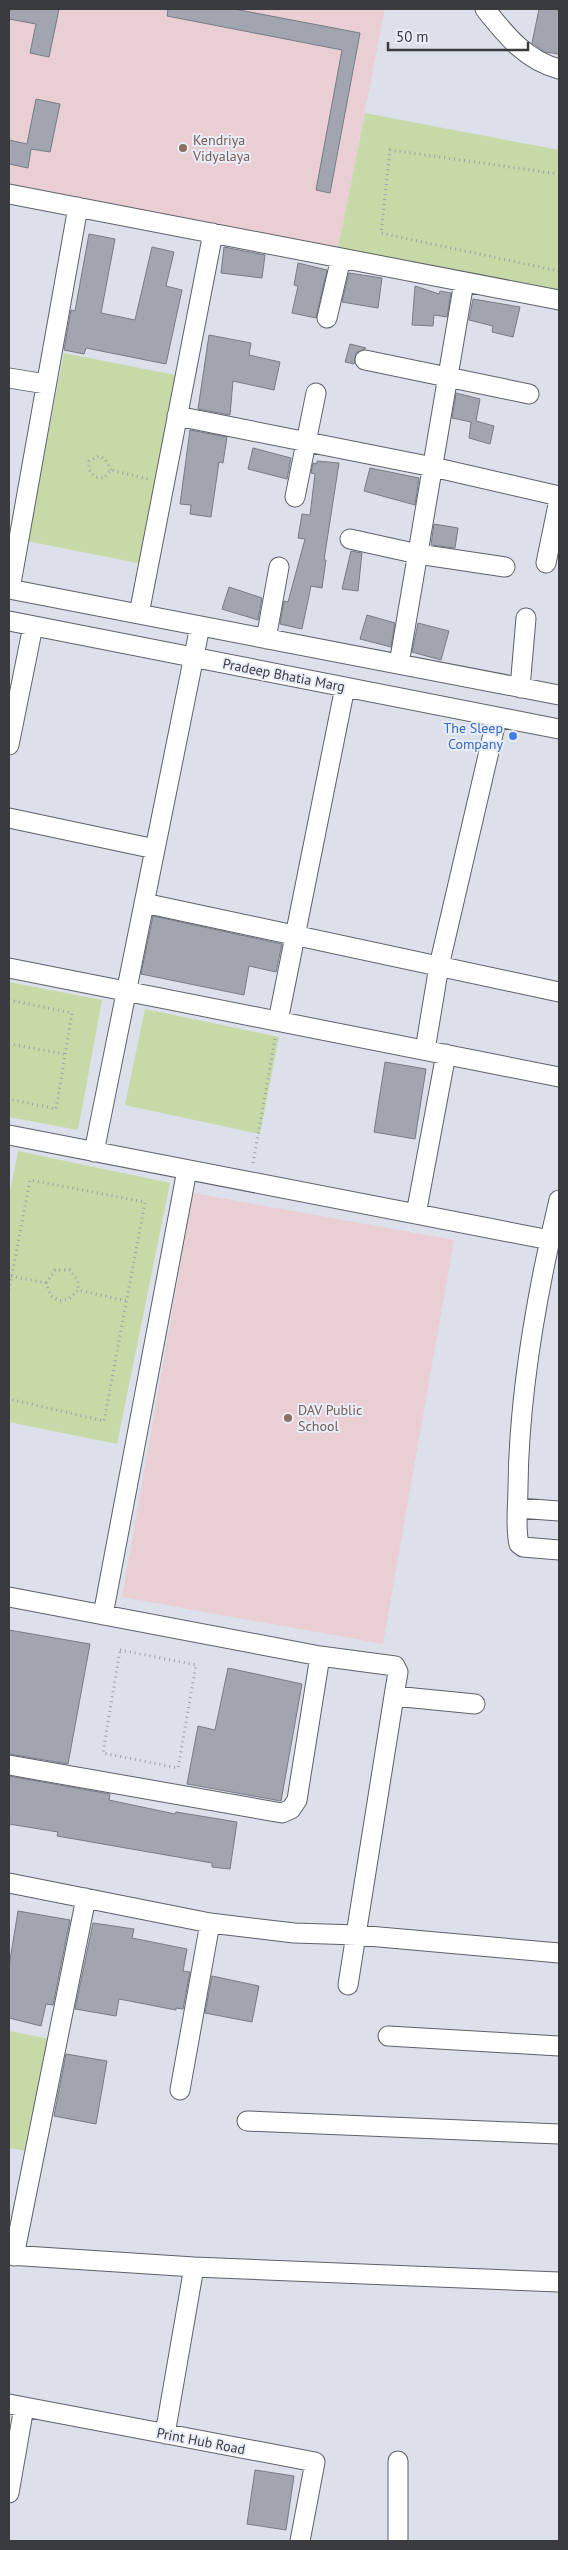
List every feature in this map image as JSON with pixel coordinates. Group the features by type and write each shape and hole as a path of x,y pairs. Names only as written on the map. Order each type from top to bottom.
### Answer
{"street":[{"path":"485,9 514,45 532,58 559,69"},
{"path":"9,194 559,300"},
{"path":"78,207 9,589 559,695"},
{"path":"139,614 213,233"},
{"path":"327,318 341,258"},
{"path":"399,664 464,282"},
{"path":"365,360 529,394"},
{"path":"9,378 46,384"},
{"path":"295,497 316,393"},
{"path":"178,416 433,466 559,498 546,563"},
{"path":"350,539 418,554 505,568"},
{"path":"266,638 279,567"},
{"path":"520,688 526,618"},
{"name":"Pradeep Bhatia Marg","path":"9,621 559,729"},
{"path":"9,745 33,626"},
{"path":"94,1152 200,626"},
{"path":"278,1021 345,687"},
{"path":"425,1050 439,966 497,717"},
{"path":"9,818 155,848"},
{"path":"144,903 559,992"},
{"path":"9,968 559,1076"},
{"path":"416,1214 446,1054"},
{"path":"9,1135 550,1240"},
{"path":"104,1614 187,1170"},
{"path":"559,1200 550,1240 523,1398 518,1445 519,1544 559,1550"},
{"path":"518,1508 559,1511"},
{"path":"9,1597 320,1656 396,1666 398,1672 348,1985"},
{"path":"9,1765 282,1813 291,1809 297,1800 320,1656"},
{"path":"394,1696 475,1704"},
{"path":"9,1883 210,1923 294,1933 357,1936 559,1953"},
{"path":"86,1898 11,2255 194,2267 559,2282"},
{"path":"180,2090 210,1923"},
{"path":"388,2036 559,2046"},
{"path":"247,2120 559,2134"},
{"path":"165,2434 194,2267"},
{"path":"9,2492 17,2406"},
{"name":"Print Hub Road","path":"17,2406 315,2462 300,2541"},
{"path":"398,2461 398,2541"}],"path":[{"path":"559,174 390,150 381,233 559,270"},
{"path":"111,470 104,478 95,477 89,470 89,461 99,456 105,460 111,470 151,480"},
{"path":"9,1000 72,1013 56,1109 9,1099"},
{"path":"249,1182 278,1021"},
{"path":"9,1044 65,1054"},
{"path":"9,1290 30,1180 145,1202 104,1421 9,1399"},
{"path":"56,1270 70,1270 78,1281 78,1290 70,1299 60,1301 51,1296 46,1283 56,1270"},
{"path":"12,1276 46,1283"},
{"path":"78,1290 126,1301"},
{"path":"120,1650 196,1665 178,1768 102,1753 120,1650"}],"shaded area":[{"name":"Kendriya Vidyalaya","path":"9,9 385,9 338,249 9,183"},
{"name":"DAV Public School","path":"193,1193 454,1240 383,1644 122,1597"}],"green space":[{"path":"365,113 559,150 559,290 338,249"},
{"path":"64,353 180,376 143,564 27,541"},
{"path":"9,982 102,1000 78,1130 9,1117"},
{"path":"145,1009 279,1037 260,1134 125,1105"},
{"path":"18,1151 170,1183 117,1444 9,1422 9,1197"},
{"path":"9,2031 50,2039 27,2151 9,2148"}],"building":[{"path":"9,9 59,9 49,57 30,53 36,24 9,19"},
{"path":"168,9 234,9 360,33 330,193 316,190 342,50 167,16"},
{"path":"539,9 559,9 559,54 545,52 532,43"},
{"path":"36,99 60,104 50,152 31,149 28,168 9,164 9,140 27,144"},
{"path":"89,234 115,239 101,313 135,320 152,247 174,252 166,286 182,290 166,364 86,348 84,354 64,350 71,310 75,311"},
{"path":"224,247 265,255 262,278 221,273"},
{"path":"298,263 327,270 316,318 292,313 298,286 294,285"},
{"path":"349,273 382,278 378,308 342,302"},
{"path":"415,286 439,294 440,291 451,293 447,317 434,315 433,326 412,325"},
{"path":"473,299 520,307 513,337 492,332 493,326 469,320"},
{"path":"209,335 251,343 249,355 280,362 274,390 233,381 230,415 198,409"},
{"path":"350,344 366,348 356,353 354,364 345,362"},
{"path":"456,393 480,399 476,421 494,426 490,444 469,438 471,422 452,418"},
{"path":"190,430 227,437 223,463 219,462 211,517 190,514 191,505 180,504"},
{"path":"253,448 291,458 287,479 248,469"},
{"path":"317,461 339,463 324,560 326,560 322,588 311,586 302,629 280,624 284,601 288,602 305,539 298,538 302,514 310,515 315,474 311,473 313,463 317,464"},
{"path":"370,468 419,478 415,505 364,491"},
{"path":"434,524 458,528 455,548 431,545"},
{"path":"351,551 362,553 358,591 342,589"},
{"path":"229,587 262,598 258,620 222,609"},
{"path":"367,615 395,623 391,647 360,639"},
{"path":"418,623 449,631 441,660 412,652"},
{"path":"153,916 282,944 276,972 249,966 244,995 141,974"},
{"path":"385,1062 426,1069 415,1139 374,1132"},
{"path":"9,1630 90,1644 68,1764 9,1754"},
{"path":"228,1668 302,1684 281,1801 187,1784 198,1726 215,1730"},
{"path":"9,1776 110,1794 109,1800 175,1814 176,1812 237,1822 230,1869 212,1867 212,1863 57,1836 58,1832 9,1824"},
{"path":"18,1911 70,1920 53,2005 46,2004 41,2026 9,2018 9,1966"},
{"path":"93,1923 134,1929 132,1938 187,1949 183,1971 190,1972 183,2009 176,2008 176,2010 119,1999 116,2016 75,2009"},
{"path":"212,1976 259,1986 252,2022 205,2013"},
{"path":"66,2054 107,2061 96,2124 54,2116"},
{"path":"255,2470 294,2476 286,2530 247,2524"}],"place":[{"name":"Kendriya Vidyalaya","path":"183,148"},
{"name":"The Sleep Company","path":"513,736"},
{"name":"DAV Public School","path":"288,1418"}]}
